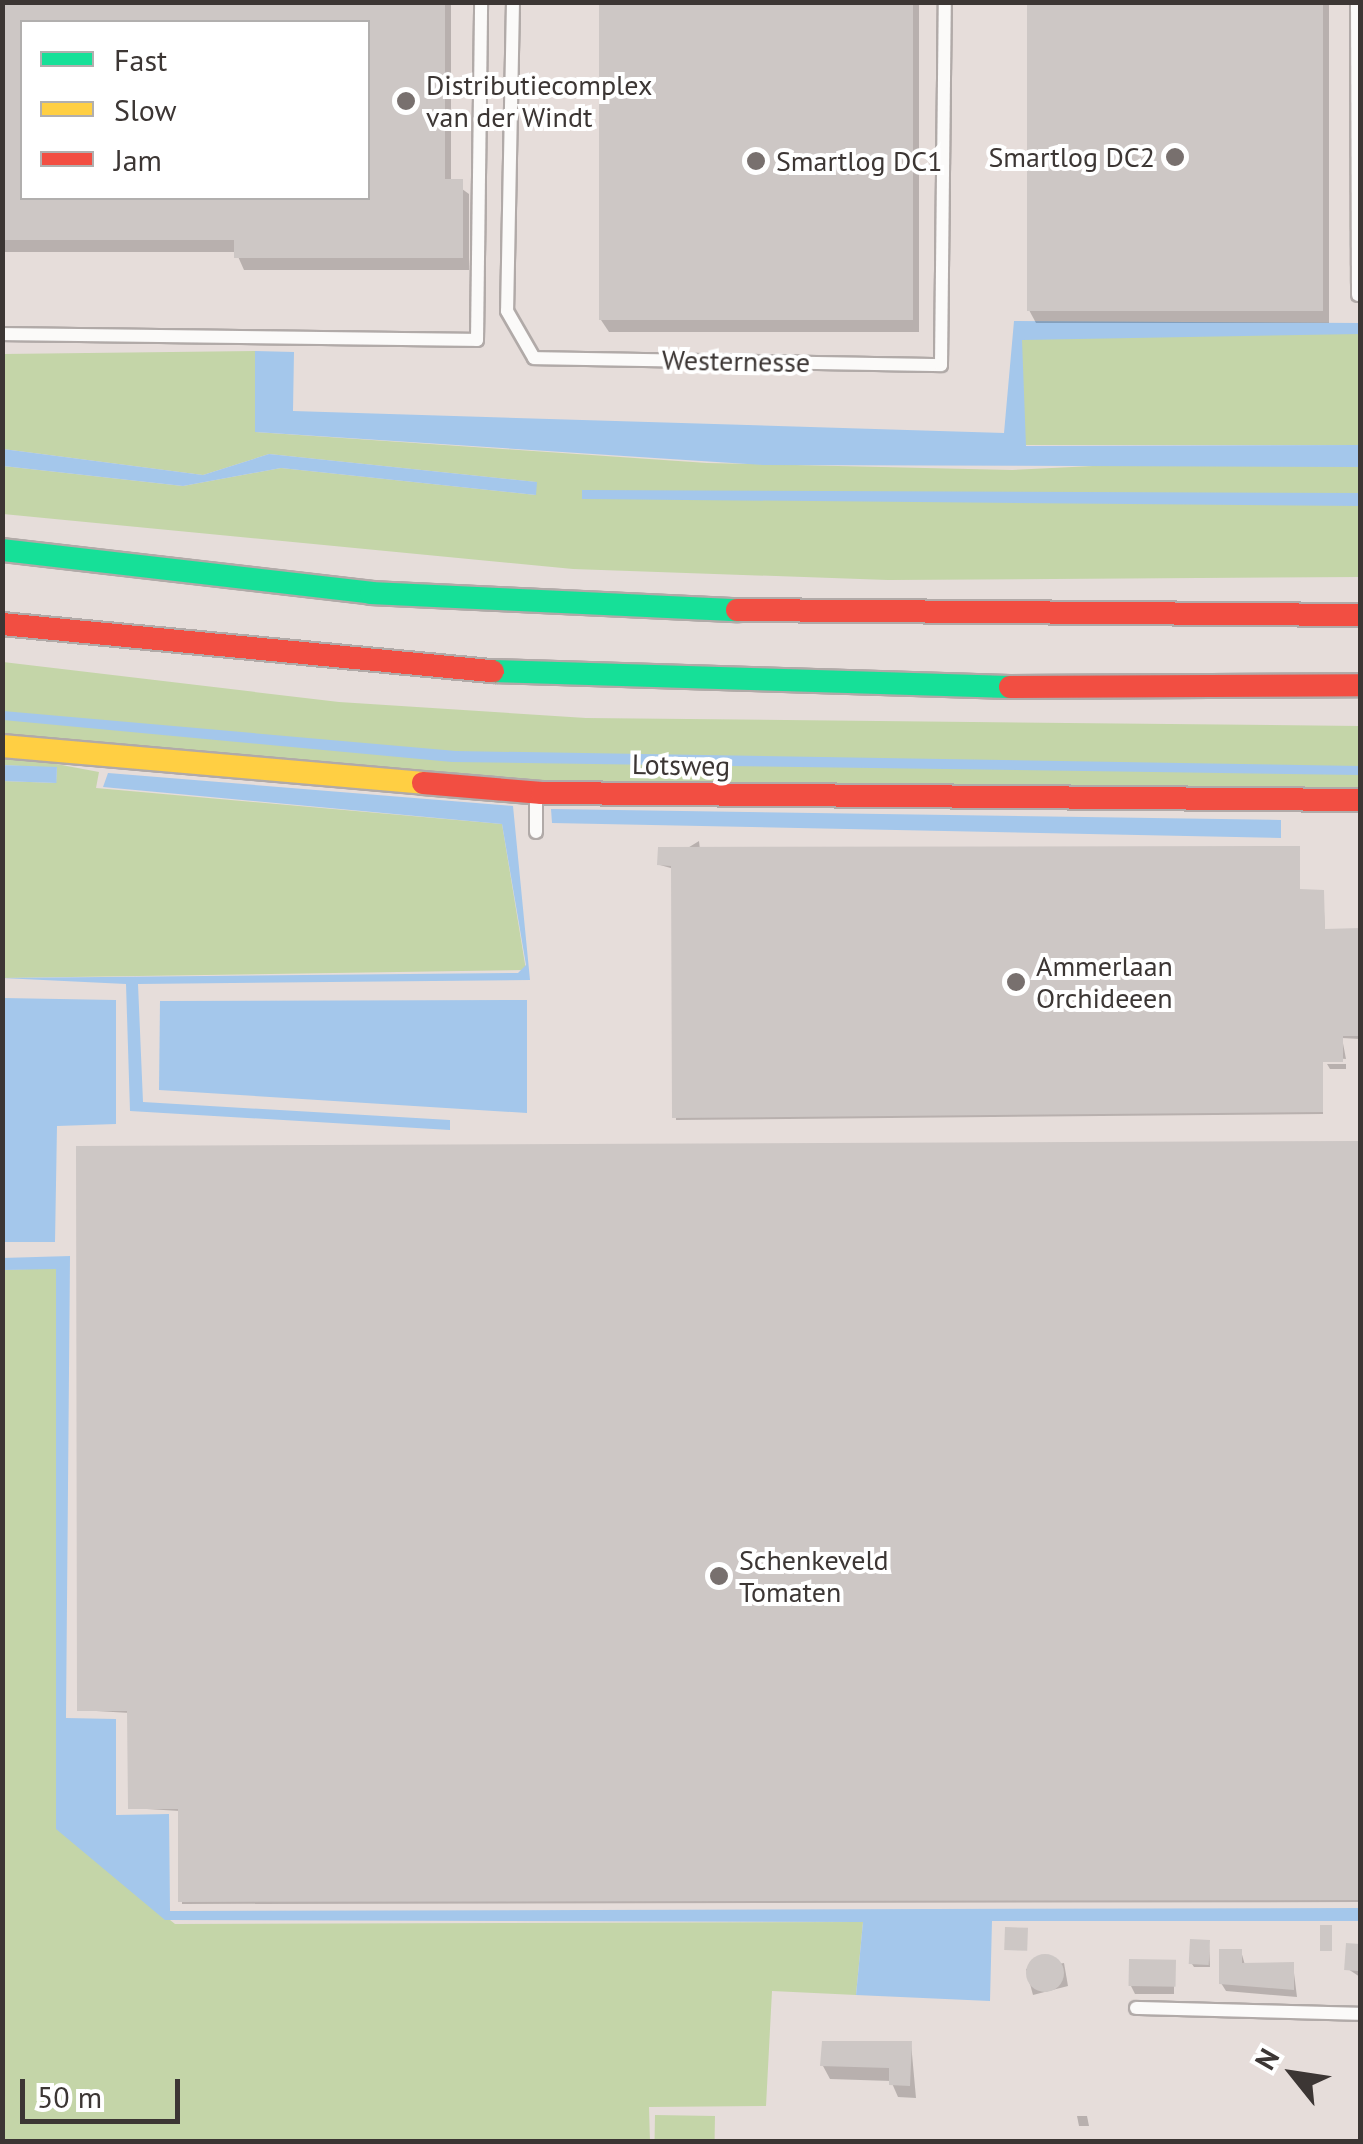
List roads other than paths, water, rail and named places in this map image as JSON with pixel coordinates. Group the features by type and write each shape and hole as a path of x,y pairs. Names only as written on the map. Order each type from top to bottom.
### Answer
{"main road":[{"path":"2,550 371,592 685,610 1360,616"},
{"path":"2,624 518,672 1054,688 1360,685"},
{"name":"Lotsweg","path":"2,746 536,792 1360,800"}],"lane":[{"path":"2,334 478,340 481,2"},
{"name":"Westernesse","path":"513,2 507,312 534,358 941,365 944,2"},
{"path":"1357,2 1358,295"},
{"path":"536,792 536,832"},
{"path":"1136,2008 1360,2014"}],"water":[{"path":"1014,321 1360,323 1360,334 1022,340 1026,446 1360,445 1360,467 763,465 255,432 255,351 294,352 293,411 1004,433"},
{"path":"3,449 203,475 269,454 537,482 536,495 281,468 183,486 3,466"},
{"path":"582,490 1360,493 1360,506 582,499"},
{"path":"3,711 456,751 1360,766 1360,775 452,762 3,720"},
{"path":"2,765 57,767 56,783 2,781"},
{"path":"108,773 513,806 530,980 138,984 143,1102 450,1120 450,1130 130,1111 126,984 2,978 518,973 526,965 502,824 103,787"},
{"path":"551,809 1281,820 1281,838 552,823"},
{"path":"3,998 116,1000 116,1124 57,1126 55,1242 3,1242"},
{"path":"527,1000 527,1113 159,1090 160,1001"},
{"path":"70,1256 66,1718 116,1719 116,1815 169,1814 170,1911 1360,1908 1360,1921 992,1921 990,2001 856,1995 863,1922 165,1920 56,1829 56,1269 3,1270 2,1258"}],"place":[{"name":"Distributiecomplex van der Windt","path":"406,101"},
{"name":"Smartlog DC2","path":"1175,157"},
{"name":"Smartlog DC1","path":"756,161"},
{"name":"Ammerlaan Orchideeen","path":"1016,982"},
{"name":"Schenkeveld Tomaten","path":"719,1576"}]}
